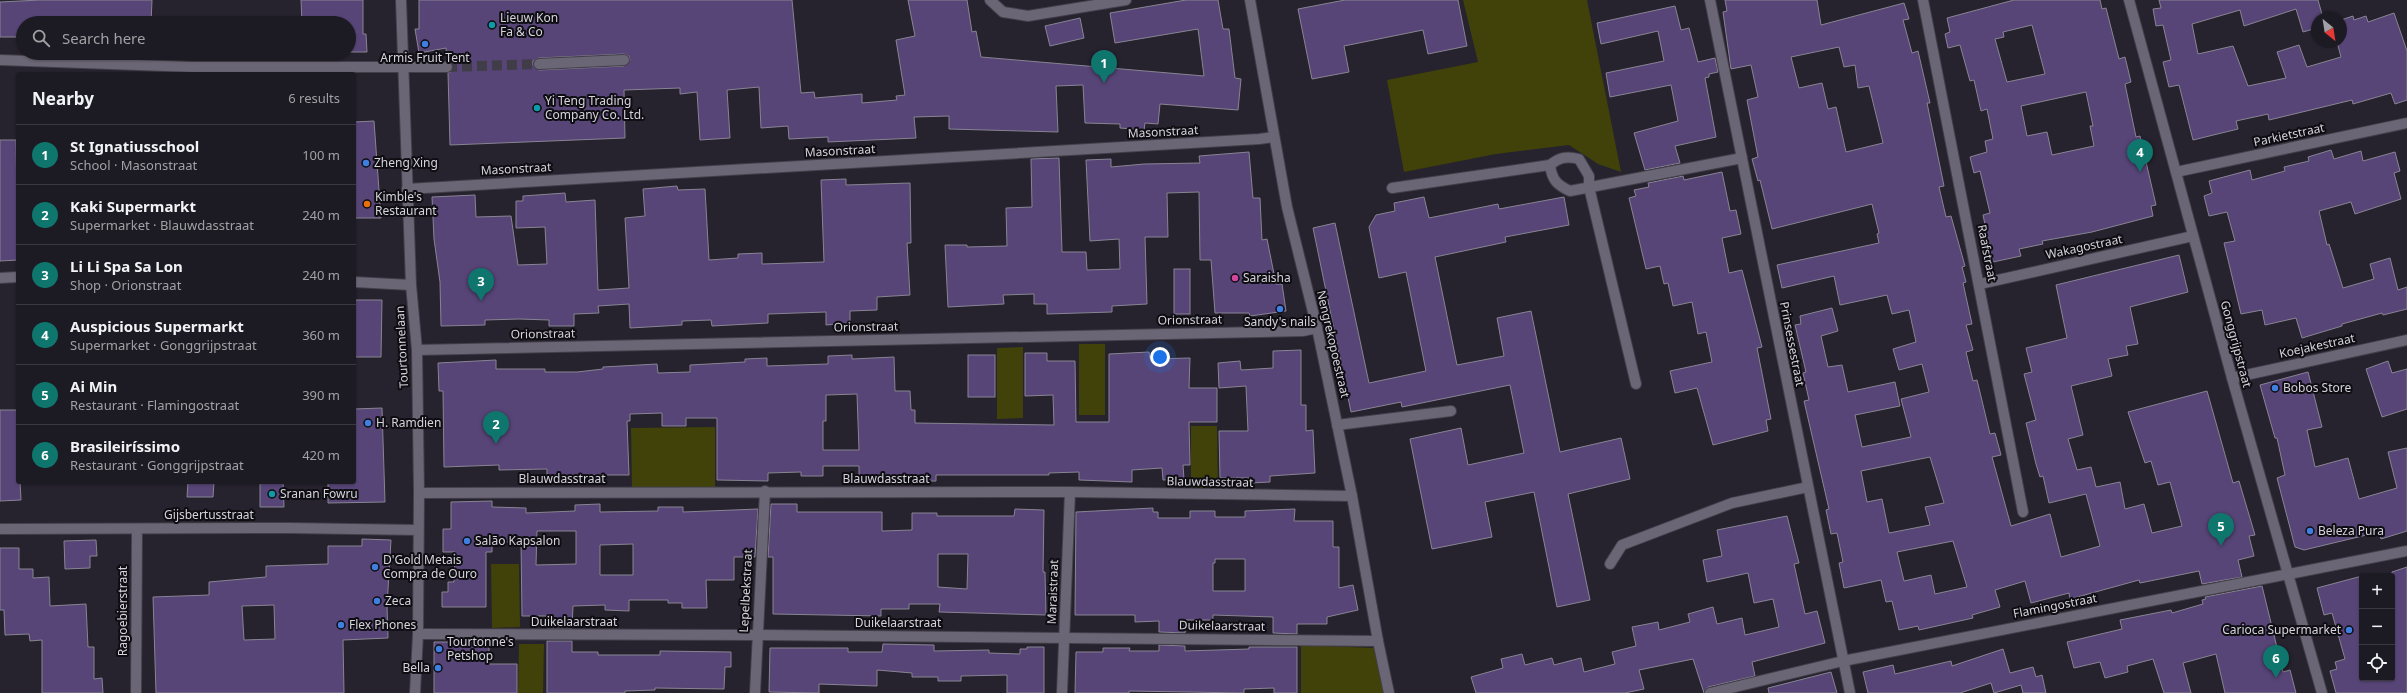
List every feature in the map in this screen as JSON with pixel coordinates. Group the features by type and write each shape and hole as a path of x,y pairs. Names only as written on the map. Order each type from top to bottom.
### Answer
{"street":[{"name":"Tourtonnelaan","path":"401,0 402,68 411,285 416,350 419,493 418,634 415,693"},
{"path":"990,0 1003,12 1028,16 1126,0"},
{"name":"Nengrekopoestraat","path":"1250,0 1287,207 1317,328 1352,496 1378,641 1389,693"},
{"name":"Prinsessestraat","path":"1710,0 1850,693"},
{"name":"Raafstraat","path":"1925,0 2023,512"},
{"name":"Gonggrijpstraat","path":"2129,0 2232,378 2322,693"},
{"path":"0,60 193,67 448,67"},
{"path":"539,64 624,60"},
{"name":"Parkietstraat","path":"2176,172 2407,123"},
{"name":"Masonstraat","path":"407,189 1243,140 1274,136"},
{"path":"1392,188 1550,166 1559,158 1570,156 1579,159 1589,176 1589,187 1636,384"},
{"path":"1550,166 1552,178 1558,185 1570,191 1742,158"},
{"name":"Wakagostraat","path":"1980,284 2193,236"},
{"path":"0,278 16,277"},
{"path":"356,282 411,285"},
{"name":"Orionstraat","path":"416,350 1287,331 1317,328"},
{"name":"Koejakestraat","path":"2232,378 2407,340"},
{"path":"1337,426 1451,411"},
{"path":"1610,564 1622,546 1732,503 1808,487"},
{"name":"Lepelbekstraat","path":"755,693 765,492"},
{"name":"Blauwdasstraat","path":"419,493 1070,492 1352,496"},
{"name":"Maraistraat","path":"1062,693 1070,492"},
{"name":"Gijsbertusstraat","path":"0,529 418,530"},
{"name":"Ragoebierstraat","path":"136,693 137,529"},
{"name":"Flamingostraat","path":"1710,693 1843,661 2407,551"},
{"name":"Duikelaarstraat","path":"418,634 1064,637 1378,641"}],"shaded area":[{"path":"1463,0 1587,0 1621,172 1598,164 1569,145 1496,154 1404,172 1387,80 1478,62"},
{"path":"1079,344 1105,344 1105,415 1079,415"},
{"path":"1023,347 1023,418 997,419 997,348"},
{"path":"1191,426 1217,426 1218,494 1191,494"},
{"path":"715,427 715,489 632,490 631,428"},
{"path":"491,564 519,564 520,627 492,628"},
{"path":"519,644 544,644 543,693 518,693"},
{"path":"1301,645 1373,648 1377,652 1386,693 1301,693"}],"building":[{"path":"40,0 152,0 151,16 16,16 16,37 0,37 0,2"},
{"path":"301,0 363,0 363,34 366,34 367,52 356,52 356,16 302,16"},
{"path":"419,0 792,0 801,93 814,92 815,98 862,94 862,103 897,100 896,96 905,95 896,40 915,36 908,0 967,0 972,32 976,31 981,57 1204,76 1198,29 1115,43 1110,13 1186,0 1218,0 1223,29 1229,29 1235,78 1241,79 1238,110 1160,104 1158,124 1145,123 1144,130 1120,128 1120,124 1085,123 1083,85 1056,86 1058,132 949,129 949,116 914,117 916,138 828,142 828,137 789,139 788,126 761,128 759,87 727,90 730,138 700,140 697,92 680,94 680,88 624,90 625,138 450,145 448,73 452,71 453,67 447,61 446,48 419,53 415,29 419,29","holes":["624,54 629,56 630,60 624,66 539,70 533,65 533,61 539,58"]},
{"path":"1345,0 1458,0 1467,46 1428,54 1423,30 1344,46 1349,72 1312,79 1298,9"},
{"path":"1725,0 1817,0 1821,25 1904,3 1909,19 1903,20 1912,53 1918,51 1930,103 1927,103 1944,186 1939,187 1946,217 1951,216 1965,266 1962,267 1966,282 1963,283 1972,324 1966,325 1973,350 1966,352 1973,381 1977,380 1990,434 1995,433 2001,455 1992,457 2011,526 2050,514 2061,557 2100,546 2086,494 2049,503 2043,476 2040,477 2036,464 2026,423 2036,420 2024,374 2032,372 2026,348 2067,338 2056,285 2179,255 2188,292 2130,307 2138,344 2126,346 2128,355 2108,359 2112,376 2071,386 2083,435 2068,439 2077,470 2091,467 2096,487 2120,482 2125,509 2144,504 2152,533 2182,526 2170,482 2158,485 2151,461 2145,463 2128,412 2207,391 2233,483 2239,481 2255,535 2249,536 2254,556 2238,560 2242,577 2202,584 2199,571 2140,583 2139,580 2070,599 2069,593 2031,603 2025,581 1995,590 2000,607 1972,615 1973,618 1919,630 1918,626 1899,630 1892,601 1886,602 1881,580 1844,588 1839,563 1843,562 1837,533 1831,534 1826,510 1829,509 1804,401 1809,400 1803,373 1806,372 1795,325 1801,324 1800,316 1832,308 1838,331 1821,336 1828,367 1842,365 1848,392 1895,382 1900,406 1855,415 1862,447 1911,437 1901,399 1929,392 1922,364 1899,370 1893,349 1916,342 1909,310 1892,314 1887,295 1840,305 1834,276 1782,288 1777,265 1879,243 1877,234 1879,233 1872,204 1772,229 1760,180 1758,181 1752,159 1758,157 1747,100 1758,97 1751,65 1731,69 1723,12 1727,11","holes":["1839,47 1844,67 1855,65 1858,88 1869,86 1883,143 1846,152 1836,107 1828,109 1822,83 1799,88 1791,57","1930,457 1944,503 1925,507 1930,525 1889,533 1882,499 1867,502 1861,471","1953,541 1967,587 1935,594 1931,575 1904,581 1897,552"]},
{"path":"2014,0 2100,0 2102,9 2106,8 2119,59 2125,57 2131,82 2125,84 2136,137 2140,136 2156,205 2151,206 2153,216 2092,232 2042,241 2043,244 2019,249 2021,256 1993,262 1983,215 1990,213 1980,171 1974,173 1970,157 1987,152 1985,141 1993,139 1987,109 1981,111 1974,80 1970,81 1960,45 1948,48 1945,34 1950,32 1947,18","holes":["2032,25 2045,74 2007,82 1995,39 2004,37 2003,32","2086,92 2093,126 2090,126 2094,146 2052,155 2047,132 2027,136 2021,106"]},
{"path":"2159,0 2318,0 2321,12 2311,12 2311,30 2303,32 2296,9 2244,26 2240,10 2192,24 2198,54 2233,46 2248,86 2286,78 2277,52 2299,45 2307,67 2341,57 2339,48 2347,48 2347,18 2353,16 2354,20 2366,16 2368,22 2394,13 2407,51 2407,100 2395,104 2391,93 2353,104 2352,100 2269,120 2268,114 2236,121 2238,129 2193,140 2179,85 2169,87 2163,62 2171,60 2163,25 2156,26 2153,9 2161,8"},
{"path":"1675,6 1681,30 1689,28 1698,62 1715,58 1718,72 1709,74 1709,77 1705,78 1716,137 1675,146 1680,163 1645,170 1634,133 1678,121 1671,85 1610,97 1606,73 1664,61 1658,31 1601,44 1597,23"},
{"path":"1080,18 1084,38 1050,46 1045,26"},
{"path":"374,121 381,218 356,218 356,122"},
{"path":"0,140 16,140 16,260 0,261"},
{"path":"2331,150 2334,159 2361,151 2363,161 2395,152 2400,171 2394,173 2401,199 2355,214 2351,202 2319,211 2327,245 2329,244 2343,288 2374,279 2370,264 2390,258 2398,290 2407,287 2407,309 2383,315 2382,313 2342,324 2342,326 2302,338 2296,318 2265,325 2262,310 2241,314 2224,243 2235,241 2227,212 2209,216 2204,196 2212,193 2209,181 2250,170 2252,180 2285,171 2284,167 2309,161 2308,157"},
{"path":"1249,152 1253,198 1260,198 1262,240 1267,239 1276,284 1282,284 1286,311 1250,316 1249,313 1215,313 1211,260 1200,260 1199,192 1167,193 1168,237 1145,237 1147,304 1112,306 1112,312 1047,314 1047,304 1034,304 1034,294 1003,295 1004,304 948,307 945,245 967,245 967,247 1007,246 1006,208 1032,207 1031,159 1059,158 1062,252 1086,252 1087,270 1120,269 1119,239 1090,241 1086,160 1111,159 1111,167 1144,164 1200,163 1199,156"},
{"path":"1722,172 1730,211 1736,210 1741,234 1722,238 1729,273 1742,270 1762,347 1757,348 1771,419 1766,420 1768,431 1713,445 1697,388 1675,393 1670,371 1712,362 1706,332 1698,334 1692,302 1673,306 1668,283 1664,284 1660,266 1646,269 1629,198 1636,196 1634,190 1649,187 1648,183 1683,176 1684,180"},
{"path":"846,179 846,185 910,183 911,243 907,243 910,295 877,297 877,310 850,311 850,323 826,325 826,312 768,314 768,323 712,326 711,320 682,321 682,325 630,328 629,304 598,306 599,313 574,314 574,326 549,326 549,320 519,319 485,320 485,325 441,326 440,282 434,239 432,197 475,195 476,217 511,216 518,265 547,264 545,227 516,228 516,201 523,201 523,196 565,193 566,202 595,200 598,290 629,288 625,218 645,216 643,189 677,186 678,190 705,189 709,260 738,258 738,254 762,253 762,264 824,262 821,180"},
{"path":"1424,197 1429,218 1498,204 1499,209 1564,197 1569,225 1505,237 1506,242 1435,257 1457,365 1504,356 1497,318 1531,311 1560,452 1621,438 1630,479 1568,494 1590,600 1557,607 1534,492 1485,502 1492,537 1432,549 1410,439 1461,428 1468,465 1524,453 1510,385 1402,407 1401,402 1351,412 1313,228 1335,223 1369,383 1426,371 1406,272 1379,278 1369,227 1376,215 1395,211 1394,203"},
{"path":"1174,269 1190,269 1190,314 1174,314"},
{"path":"356,300 382,300 381,357 356,357"},
{"path":"1301,350 1301,405 1306,405 1306,431 1313,430 1315,473 1270,476 1270,482 1249,483 1249,478 1220,478 1219,431 1248,431 1246,386 1219,388 1218,363 1240,361 1241,370 1273,368 1273,351"},
{"path":"1149,352 1150,359 1190,358 1189,388 1217,388 1217,422 1189,422 1190,465 1183,465 1184,479 1163,480 1162,468 1132,470 1132,482 1079,480 1079,472 1049,473 1049,475 936,475 936,481 887,482 887,475 859,476 859,466 823,466 823,476 801,476 801,472 768,473 768,481 717,480 717,418 686,418 686,426 662,426 662,413 630,414 630,421 627,421 629,475 572,475 572,478 547,478 547,469 499,470 499,465 444,467 443,391 439,391 438,363 496,360 496,369 545,369 545,372 577,372 603,369 603,367 657,364 658,373 690,372 690,365 745,362 745,359 767,358 767,366 828,364 828,356 852,355 852,359 894,357 895,391 910,391 911,410 915,410 915,423 1054,425 1053,395 1025,396 1025,353 1047,353 1047,361 1075,361 1076,422 1109,422 1109,354","holes":["857,394 859,450 823,450 823,421 826,421 826,395"]},
{"path":"968,355 995,355 995,397 968,397"},
{"path":"2388,361 2392,373 2407,369 2407,409 2382,417 2366,369"},
{"path":"2308,372 2322,427 2307,430 2315,467 2348,458 2359,499 2397,488 2388,452 2407,448 2407,531 2381,539 2379,532 2304,550 2295,547 2277,478 2285,475 2277,438 2275,438 2260,385"},
{"path":"382,408 385,502 328,503 328,484 356,484 356,409"},
{"path":"0,410 16,410 16,484 20,484 21,500 0,501"},
{"path":"188,484 214,484 213,497 187,497"},
{"name":"Sranan Fowru","path":"260,484 283,484 284,507 260,507"},
{"path":"492,501 492,507 526,508 526,513 575,511 575,505 600,504 600,512 658,511 658,507 683,507 683,512 758,509 755,557 734,557 734,580 706,580 707,608 682,608 682,603 668,603 668,600 629,600 629,611 605,610 605,605 573,606 572,628 547,628 547,616 522,616 521,542 492,542 492,552 486,552 486,607 442,607 442,592 448,592 448,582 454,582 455,552 443,552 443,529 451,529 451,502","holes":["537,531 576,531 576,564 536,565","633,544 633,575 600,575 600,545"]},
{"path":"771,504 797,504 797,512 882,512 882,531 912,530 912,513 937,513 937,516 1014,516 1015,509 1044,510 1043,572 1045,572 1046,615 939,612 940,604 909,604 909,609 881,609 881,616 773,614 773,557 768,557","holes":["938,554 968,554 967,589 938,587"]},
{"path":"1153,508 1153,512 1158,512 1158,518 1190,518 1190,511 1215,511 1215,517 1245,517 1245,511 1295,509 1294,521 1333,521 1333,547 1339,547 1339,588 1353,585 1358,610 1327,617 1327,624 1297,624 1297,634 1273,633 1273,617 1213,615 1213,620 1186,620 1185,633 1159,632 1159,621 1135,622 1135,615 1075,615 1076,512","holes":["1215,559 1245,559 1245,591 1213,591 1213,563 1215,563"]},
{"path":"1787,516 1799,563 1794,564 1805,614 1817,611 1825,643 1752,662 1755,676 1708,687 1704,693 1693,659 1639,670 1644,689 1625,693 1476,693 1471,677 1503,668 1501,659 1522,654 1525,665 1552,658 1554,665 1581,658 1584,672 1615,664 1612,652 1636,646 1632,627 1658,622 1659,630 1690,622 1688,614 1713,607 1717,624 1742,618 1745,635 1779,627 1773,599 1754,603 1748,573 1707,582 1703,560 1722,556 1717,530"},
{"path":"362,539 391,540 387,606 388,638 343,640 344,693 156,693 153,597 209,595 209,582 266,577 266,566 328,564 328,546 362,546","holes":["274,605 275,639 244,640 242,606"]},
{"path":"96,540 97,556 90,556 90,568 65,569 64,541"},
{"path":"0,548 19,548 19,569 33,569 33,578 49,577 50,606 86,604 88,647 94,647 94,679 102,678 103,693 42,693 42,640 30,641 29,634 5,635 4,610 0,610"},
{"path":"2407,567 2407,693 2336,693 2330,671 2337,669 2335,662 2345,659 2332,613 2324,615 2317,588 2359,577 2359,681 2395,681 2395,573 2392,572"},
{"path":"2262,586 2283,672 2290,670 2296,693 2225,693 2216,654 2183,663 2191,693 2164,693 2153,659 2127,666 2128,672 2105,678 2100,662 2074,668 2067,642 2122,629 2120,620 2171,610 2172,613 2203,604 2202,600 2206,599 2205,597"},
{"path":"547,641 572,641 572,652 598,652 598,655 660,655 660,651 731,652 731,667 725,667 724,689 655,688 655,690 625,691 625,693 547,693"},
{"path":"434,642 489,642 489,664 517,664 517,693 434,693"},
{"path":"883,644 934,645 934,651 989,650 989,653 1020,654 1020,649 1027,649 1027,647 1044,647 1044,693 1007,693 1007,675 961,676 961,681 938,681 938,677 912,677 912,673 877,670 877,686 819,684 819,693 769,692 770,648 848,648 848,652 882,652"},
{"path":"1159,645 1185,646 1185,651 1249,649 1249,647 1297,647 1297,693 1274,693 1274,688 1244,689 1244,693 1129,691 1129,693 1075,693 1076,652 1103,652 1103,648 1130,648 1129,651 1159,651"},
{"path":"2003,649 2010,673 2033,667 2036,677 2042,675 2046,693 2023,693 2021,685 1994,693 1991,683 1960,693 1868,693 1863,672 1893,665 1895,674 1951,661 1952,666"},
{"path":"1831,672 1837,693 1769,693 1768,688"}],"tunnel":[{"path":"447,67 539,64"}],"place":[{"name":"Lieuw Kon Fa & Co","path":"492,25"},
{"name":"Armis Fruit Tent","path":"425,44"},
{"name":"St Ignatiusschool","path":"1104,83"},
{"name":"Yi Teng Trading Company Co. Ltd.","path":"537,108"},
{"name":"Zheng Xing","path":"366,163"},
{"name":"Auspicious Supermarkt","path":"2140,172"},
{"name":"Kimble's Restaurant","path":"367,204"},
{"name":"Saraisha","path":"1235,278"},
{"name":"Li Li Spa Sa Lon","path":"481,301"},
{"name":"Sandy's nails","path":"1280,309"},
{"name":"Bobos Store","path":"2275,388"},
{"name":"H. Ramdien","path":"368,423"},
{"name":"Kaki Supermarkt","path":"496,444"},
{"name":"Sranan Fowru","path":"272,494"},
{"name":"Beleza Pura","path":"2310,531"},
{"name":"Salão Kapsalon","path":"467,541"},
{"name":"Ai Min","path":"2221,546"},
{"name":"D'Gold Metais Compra de Ouro","path":"375,567"},
{"name":"Zeca","path":"377,601"},
{"name":"Flex Phones","path":"341,625"},
{"name":"Carioca Supermarket","path":"2349,630"},
{"name":"Tourtonne's Petshop","path":"439,649"},
{"name":"Bella","path":"438,668"},
{"name":"Brasileiríssimo","path":"2276,678"}]}
